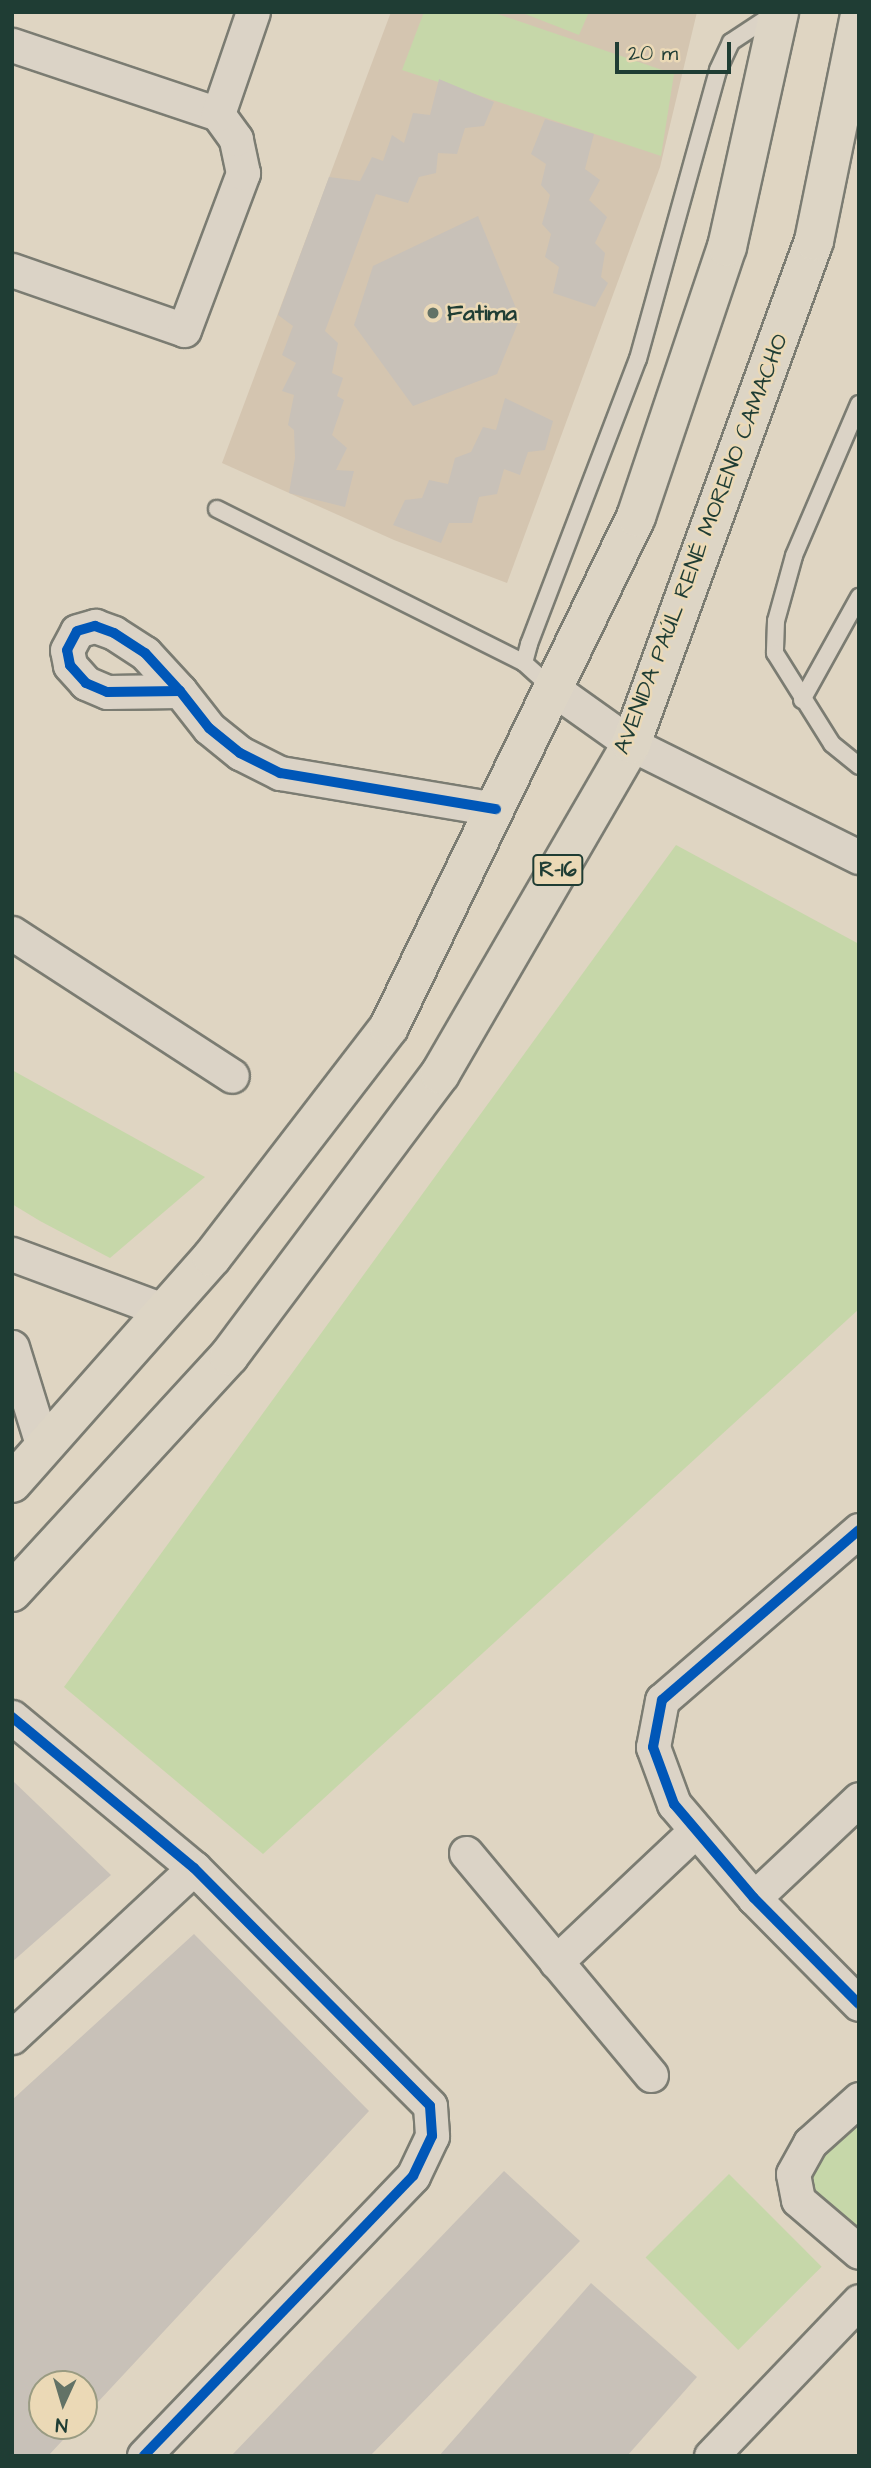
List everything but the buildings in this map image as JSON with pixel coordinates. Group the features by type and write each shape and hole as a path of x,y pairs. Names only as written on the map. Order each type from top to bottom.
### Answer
{"main road":[{"path":"12,1483 212,1257 389,1027 555,690 636,517 722,260 778,12"},
{"name":"AVENIDA PAÚL RENÉ MORENO CAMACHO","path":"12,1592 229,1356 440,1074 631,744 814,241 859,19"}],"street":[{"path":"218,114 253,12"},
{"path":"12,45 218,114 236,139 243,173 184,330 12,270"},
{"path":"555,690 631,744 859,857"},
{"path":"180,691 219,736 240,753 280,774 496,809"},
{"path":"12,933 232,1076"},
{"path":"12,1254 165,1311"},
{"path":"12,1347 43,1447"},
{"path":"859,1530 662,1700 653,1746 674,1804 754,1898 859,2004"},
{"path":"12,1717 194,1868 430,2106 432,2136 413,2176 144,2456"},
{"path":"754,1898 859,1799"},
{"path":"556,1962 696,1830"},
{"path":"466,1853 651,2075"},
{"path":"12,2037 194,1868"},
{"path":"859,2099 810,2143 793,2174 798,2200 859,2252"},
{"path":"711,2456 859,2301"}],"lane":[{"path":"524,663 638,359 718,70 731,42 778,12"},
{"path":"857,415 794,556 776,621 775,653 832,744 859,766"},
{"path":"217,509 524,663 555,690"},
{"path":"802,700 859,597"}],"shaded area":[{"path":"391,12 697,12 660,167 507,583 394,540 222,463"}],"green space":[{"path":"424,12 492,12 674,74 661,156 402,70"},
{"path":"520,12 589,12 579,35"},
{"path":"676,845 859,944 859,1309 263,1854 64,1687"},
{"path":"12,1070 205,1177 110,1258 40,1221 12,1204"},
{"path":"859,2115 859,2236 807,2192 808,2164"},
{"path":"729,2174 822,2267 738,2350 646,2257"}],"cycle path":[{"path":"180,691 107,692 86,683 70,665 67,650 77,631 95,626 114,633 145,653 180,691 209,728 240,753 280,773 496,809"},
{"path":"859,1530 662,1700 653,1747 674,1804 754,1898 859,2004"},
{"path":"12,1717 194,1868 430,2106 432,2136 413,2176 144,2456"}],"place":[{"name":"Fatima","path":"433,313"}]}
